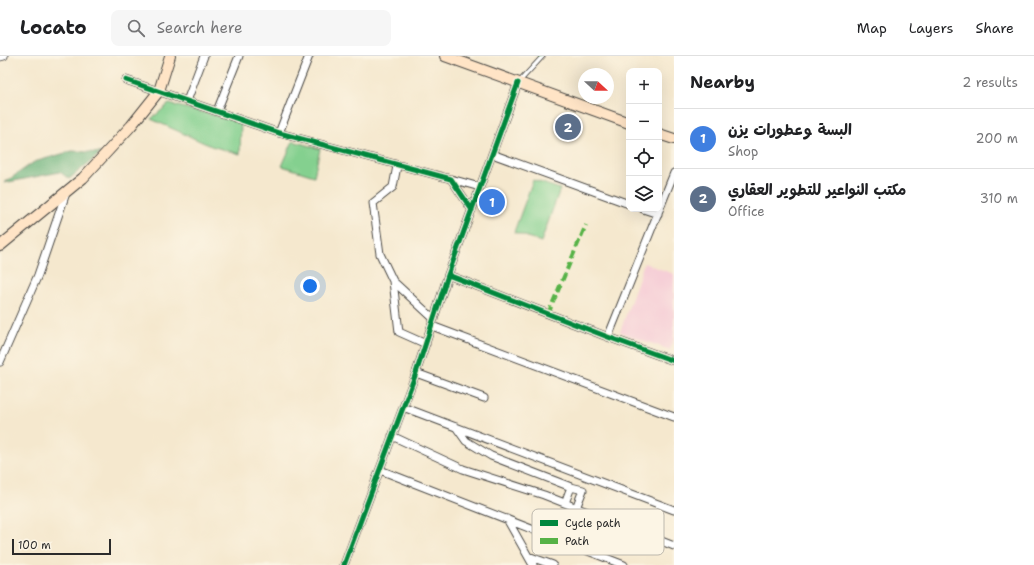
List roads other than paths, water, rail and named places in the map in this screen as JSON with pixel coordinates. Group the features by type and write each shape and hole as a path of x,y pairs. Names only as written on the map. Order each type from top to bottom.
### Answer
{"street":[{"path":"0,57 4,56"},
{"path":"0,246 83,178 131,126 159,91 170,56"},
{"path":"187,101 204,56"},
{"path":"217,111 238,56"},
{"path":"279,133 309,56"},
{"path":"445,56 626,122"},
{"path":"126,80 279,133 397,166 480,187"},
{"path":"344,565 416,373 448,276 518,83"},
{"path":"662,135 674,139"},
{"path":"492,154 626,203"},
{"path":"397,166 393,187 373,203 380,254 393,281 433,323 674,417"},
{"path":"608,337 674,174"},
{"path":"451,180 472,210"},
{"path":"0,362 38,275 66,192"},
{"path":"652,212 658,214"},
{"path":"448,276 608,337 674,360"},
{"path":"393,281 399,332 426,344"},
{"path":"416,373 484,398"},
{"path":"403,407 674,510"},
{"path":"392,436 463,469 576,508 583,490 571,487 491,456 466,441 455,427"},
{"path":"380,470 532,529"},
{"path":"565,503 571,487"},
{"path":"507,519 533,565"},
{"path":"664,542 674,546"},
{"path":"599,555 624,565"},
{"path":"528,556 553,565"}],"lane":[{"path":"518,83 543,56"}],"place":[{"name":"مكتب النواعير للتطوير العقاري","path":"568,127"},
{"name":"البسة وعطورات يزن","path":"492,202"}]}
